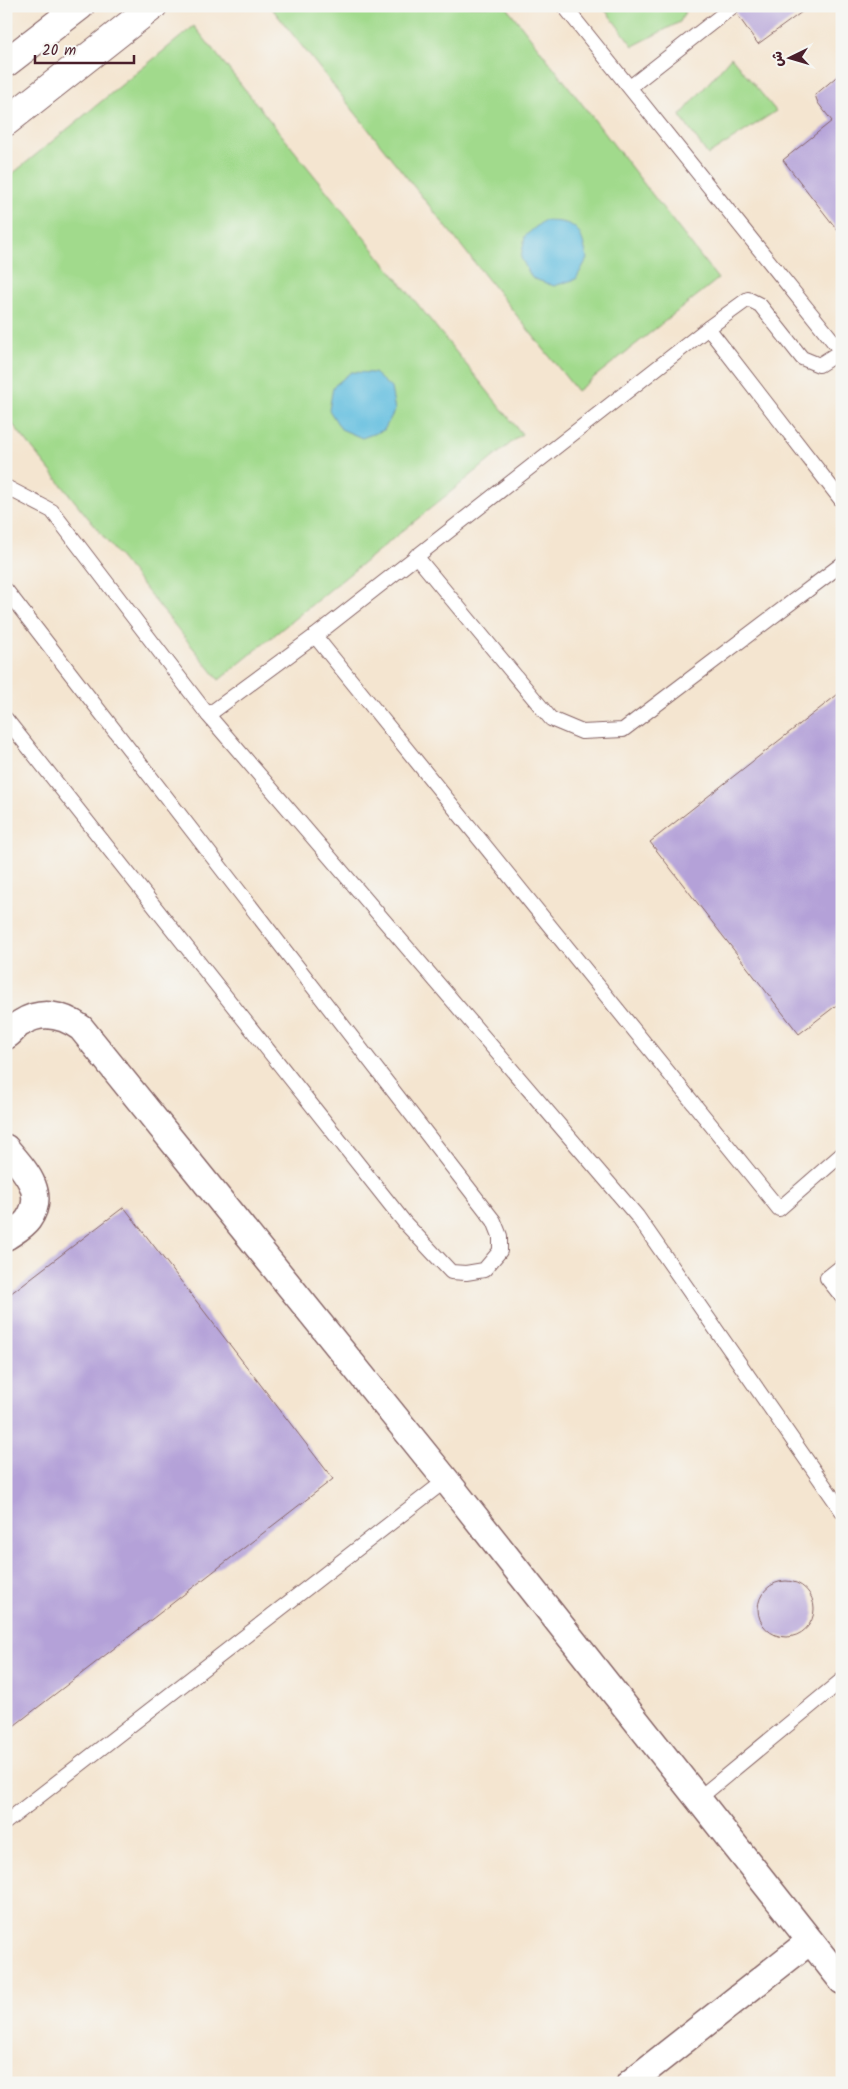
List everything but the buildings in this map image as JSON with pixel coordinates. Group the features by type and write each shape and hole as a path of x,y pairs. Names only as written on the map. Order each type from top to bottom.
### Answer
{"main road":[{"path":"6,63 80,6"},
{"path":"6,122 154,6"}],"street":[{"path":"6,1036 19,1024 45,1015 59,1016 71,1020 81,1028 446,1480 842,1980"},
{"path":"6,1148 30,1176 34,1187 35,1199 27,1221 6,1237"},
{"path":"630,2083 810,1941"}],"lane":[{"path":"208,715 314,636 708,328 748,299 760,305 802,358 820,365 841,351 564,6"},
{"path":"630,87 732,8"},
{"path":"708,328 842,501"},
{"path":"6,487 52,511 208,715 637,1216 842,1511"},
{"path":"416,556 551,719 582,732 623,730 842,564"},
{"path":"6,590 494,1221 500,1236 500,1251 484,1270 466,1273 451,1272 405,1222 6,719"},
{"path":"314,636 779,1209 842,1154"},
{"path":"842,1266 828,1278 842,1297"},
{"path":"6,1822 446,1480"},
{"path":"698,1799 842,1680"}],"green space":[{"path":"270,6 506,6 718,279 577,391"},
{"path":"602,6 688,6 680,22 633,46"},
{"path":"194,26 522,434 219,680 6,416 6,179"},
{"path":"731,57 776,111 708,155 680,116"}],"water":[{"path":"543,221 563,222 575,228 579,233 587,259 576,279 554,286 532,278 521,258 525,236"},
{"path":"351,372 374,373 391,388 395,410 384,430 362,438 341,429 329,410 333,387"}]}
